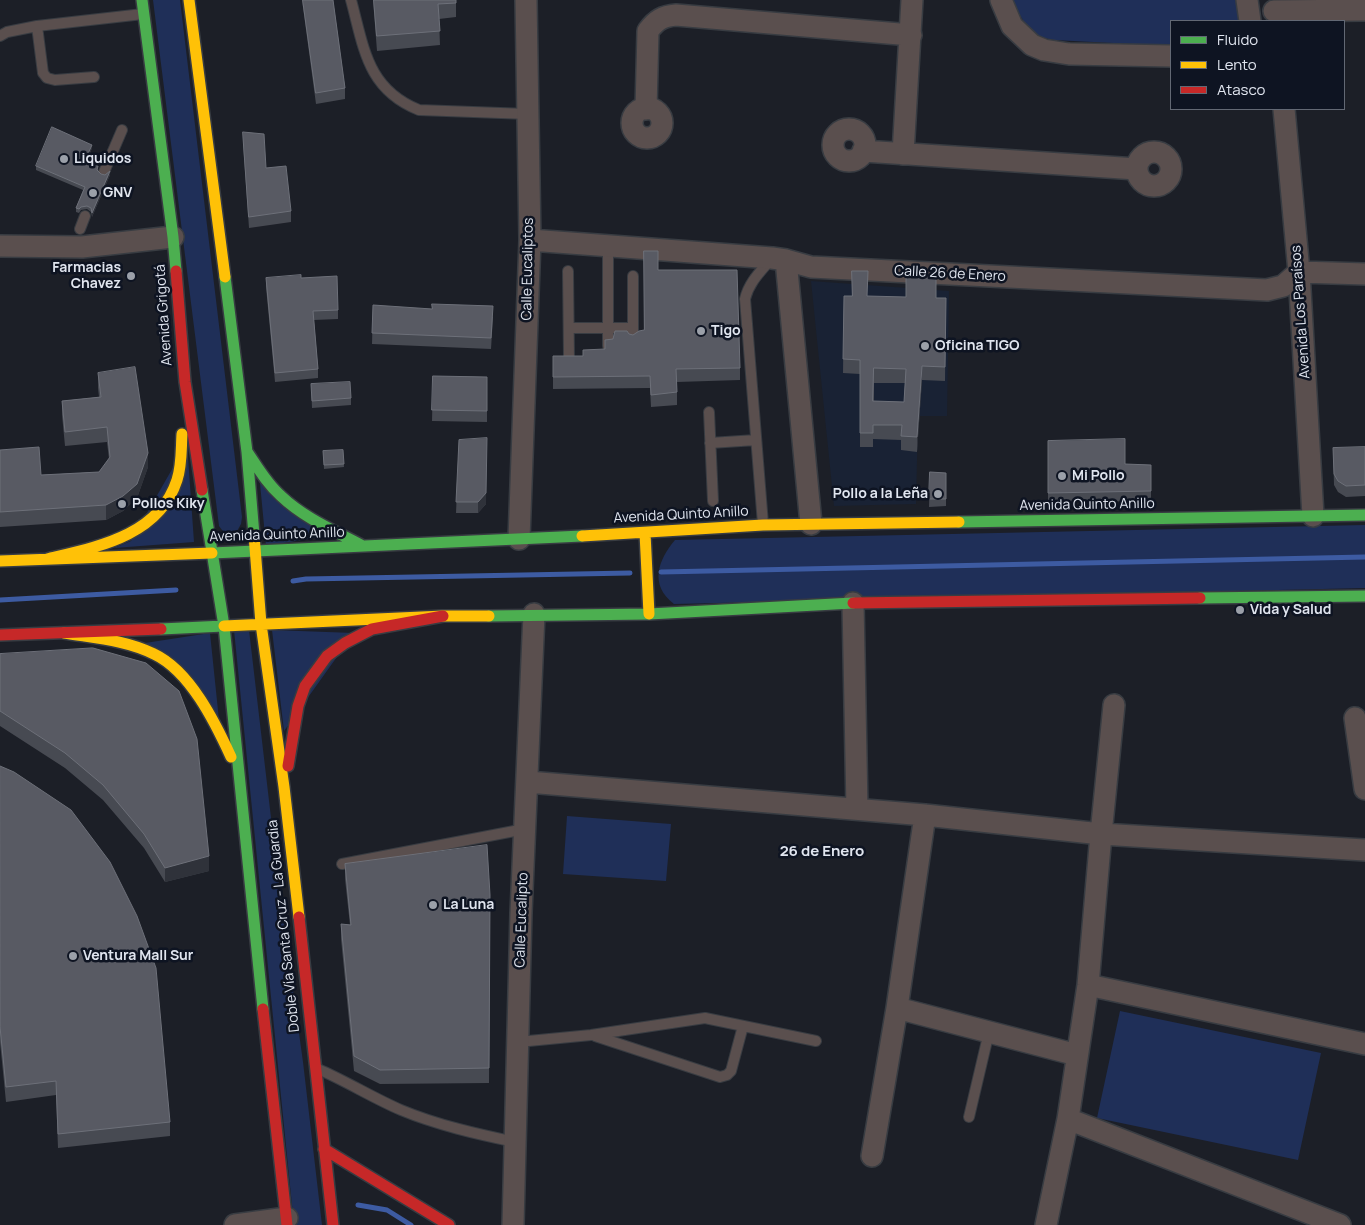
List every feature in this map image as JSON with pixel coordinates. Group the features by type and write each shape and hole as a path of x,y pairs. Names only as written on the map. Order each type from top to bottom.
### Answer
{"main road":[{"name":"Avenida Grigotá","path":"142,0 173,237 185,382 224,626"},
{"path":"189,0 247,452 261,624"},
{"path":"47,559 107,543 131,534 149,523 161,511 173,491 179,473 185,382"},
{"path":"247,452 274,489 286,501 363,546"},
{"name":"Avenida Quinto Anillo","path":"0,561 519,539 763,525 1365,515"},
{"path":"645,533 649,614"},
{"path":"0,635 443,616 649,614 853,603 1365,596"},
{"path":"284,787 296,728 298,706 305,686 328,656 345,643 372,629 443,616"},
{"name":"Doble Vía Santa Cruz - La Guardia","path":"261,624 284,787 333,1225"},
{"name":"Doble Vía Santa Cruz - La Guardia","path":"224,626 256,947 287,1222"},
{"path":"64,633 121,642 155,654 180,673 201,700 218,729 240,776"},
{"path":"324,1149 449,1225"}],"street":[{"name":"Calle Eucaliptos","path":"519,539 530,240 526,0"},
{"path":"903,154 912,0"},
{"path":"1001,0 1012,26 1032,45 1044,50 1069,54 1170,56"},
{"path":"1247,0 1250,20"},
{"path":"1274,11 1365,10"},
{"path":"646,109 648,31 654,22 664,16 676,14 911,35"},
{"name":"Avenida Los Paraísos","path":"1284,110 1299,272 1312,516"},
{"path":"863,151 1137,169"},
{"path":"0,246 82,247 173,237"},
{"name":"Calle 26 de Enero","path":"530,240 779,259 812,268 1267,290 1283,286 1299,272"},
{"path":"779,259 811,524"},
{"path":"1299,272 1365,274"},
{"path":"853,603 857,809"},
{"name":"Calle Eucalipto","path":"513,1225 521,914 534,614"},
{"path":"1046,1225 1068,1118 1088,985 1100,834 1114,705"},
{"path":"1355,718 1365,789"},
{"path":"528,782 925,815 1100,834 1365,850"},
{"path":"872,1156 897,1008 925,815"},
{"path":"1088,985 1365,1044"},
{"path":"897,1008 1077,1055"},
{"path":"1068,1118 1340,1225"},
{"path":"235,1225 287,1222"}],"lane":[{"path":"351,0 373,73 388,91 404,104 419,110 528,114"},
{"path":"0,36 8,32 37,26 144,14"},
{"path":"37,26 43,72 46,78 55,80 94,77"},
{"path":"104,172 122,130"},
{"path":"80,229 85,216"},
{"path":"608,245 608,346"},
{"path":"763,525 745,299 751,283 779,259"},
{"path":"568,271 569,360"},
{"path":"633,276 633,341"},
{"path":"569,328 633,328"},
{"path":"709,412 713,501"},
{"path":"710,443 756,440"},
{"path":"342,864 526,829"},
{"path":"518,1042 591,1035 705,1018 816,1041"},
{"path":"591,1035 720,1077 727,1075 731,1070 742,1026"},
{"path":"969,1117 989,1032"},
{"path":"315,1068 401,1110 469,1131 515,1142"}],"shaded area":[{"path":"153,0 180,0 242,517 241,524 236,533 228,534 219,526"},
{"path":"1013,0 1238,0 1241,20 1170,20 1170,46 1054,40 1033,32 1020,15"},
{"path":"811,281 949,291 947,416 918,416 916,504 834,506"},
{"path":"187,443 194,542 114,548 131,541"},
{"path":"259,473 325,536 266,546"},
{"path":"1365,525 1365,588 674,604 666,597 659,581 659,572 664,556 675,540"},
{"path":"234,630 249,630 322,1225 294,1225"},
{"path":"272,630 354,633 284,731"},
{"path":"210,633 219,720 145,643"},
{"path":"567,816 671,824 666,881 563,874"},
{"path":"1120,1011 1321,1053 1298,1160 1097,1118"}],"building":[{"path":"303,0 333,0 345,88 316,93"},
{"path":"374,0 456,0 456,3 438,4 440,31 377,36"},
{"name":"Liquidos","path":"52,127 92,145 85,160 98,166 97,170 101,174 105,175 110,171 92,213 91,208 87,206 79,209 76,208 85,187 36,166"},
{"path":"243,132 264,134 266,168 286,166 291,211 249,217"},
{"path":"644,251 658,251 658,270 737,270 740,368 676,369 677,392 651,395 650,376 553,377 553,356 583,356 583,350 605,349 605,340 613,339 615,331 627,331 633,335 644,330"},
{"path":"852,271 868,271 867,296 906,297 906,276 936,277 936,298 946,298 945,367 922,366 917,437 901,436 902,425 873,425 873,433 860,433 860,360 843,359 844,296 852,296","holes":["874,368 906,369 904,402 873,401"]},
{"path":"301,275 301,278 337,276 338,310 313,311 318,369 275,373 266,278"},
{"path":"432,304 493,306 491,338 372,333 373,305 432,309"},
{"path":"135,367 148,453 137,484 123,496 106,505 0,512 0,450 39,447 41,475 99,472 110,457 107,427 65,432 62,401 101,397 98,373"},
{"path":"433,376 487,377 487,411 432,410"},
{"path":"350,382 351,398 312,401 311,384"},
{"path":"487,438 486,493 478,502 456,502 459,440"},
{"path":"1125,439 1125,464 1151,465 1151,491 1048,493 1048,441"},
{"path":"1365,447 1365,485 1346,486 1338,481 1334,474 1333,448"},
{"path":"343,450 344,464 324,465 323,451"},
{"name":"Pollo a la Leña","path":"930,472 946,473 946,499 929,499"},
{"path":"93,648 146,663 179,691 197,739 209,856 165,868 144,834 103,785 65,753 0,711 0,654"},
{"name":"Ventura Mall Sur","path":"0,766 14,772 71,810 110,862 137,916 156,968 170,1122 58,1134 56,1081 6,1087 0,1027"},
{"path":"487,845 490,895 489,1068 380,1070 354,1056 341,924 351,925 345,864"}],"waterway":[{"path":"661,572 1365,557"},
{"path":"293,581 306,579 630,573"},
{"path":"0,600 176,590"},
{"path":"358,1205 387,1210 411,1225"}],"traffic: fast":[{"path":"142,0 176,271"},
{"path":"225,277 247,452 254,535"},
{"path":"248,453 271,486 290,504 320,524 363,546"},
{"path":"202,490 224,626 263,1009"},
{"path":"959,522 1365,515"},
{"path":"212,553 582,536"},
{"path":"1200,598 1365,596"},
{"path":"489,616 649,614 853,603"},
{"path":"161,629 224,626"}],"traffic: slow":[{"path":"189,0 225,277"},
{"path":"47,559 86,549 124,536 156,514 168,499 179,474 182,434"},
{"path":"582,536 763,525 959,522"},
{"path":"645,533 649,614"},
{"path":"254,535 261,624 284,787 299,917"},
{"path":"0,561 212,553"},
{"path":"224,626 443,616 489,616"},
{"path":"64,633 110,640 143,649 167,662 179,672 200,699 231,757"}],"traffic: jam":[{"path":"176,271 185,382 202,490"},
{"path":"853,603 1200,598"},
{"path":"288,766 298,706 305,686 327,656 345,643 372,629 443,616"},
{"path":"0,635 161,629"},
{"path":"299,917 333,1225"},
{"path":"263,1009 287,1225"},
{"path":"324,1149 449,1225"}],"place":[{"name":"Liquidos","path":"64,159"},
{"name":"GNV","path":"93,193"},
{"name":"Farmacias Chavez","path":"131,276"},
{"name":"Tigo","path":"701,331"},
{"name":"Oficina TIGO","path":"925,346"},
{"name":"Mi Pollo","path":"1062,476"},
{"name":"Pollo a la Leña","path":"938,494"},
{"name":"Pollos Kiky","path":"122,504"},
{"name":"Vida y Salud","path":"1240,610"},
{"name":"La Luna","path":"433,905"},
{"name":"Ventura Mall Sur","path":"73,956"}],"district":[{"name":"26 de Enero","path":"822,852"}]}
